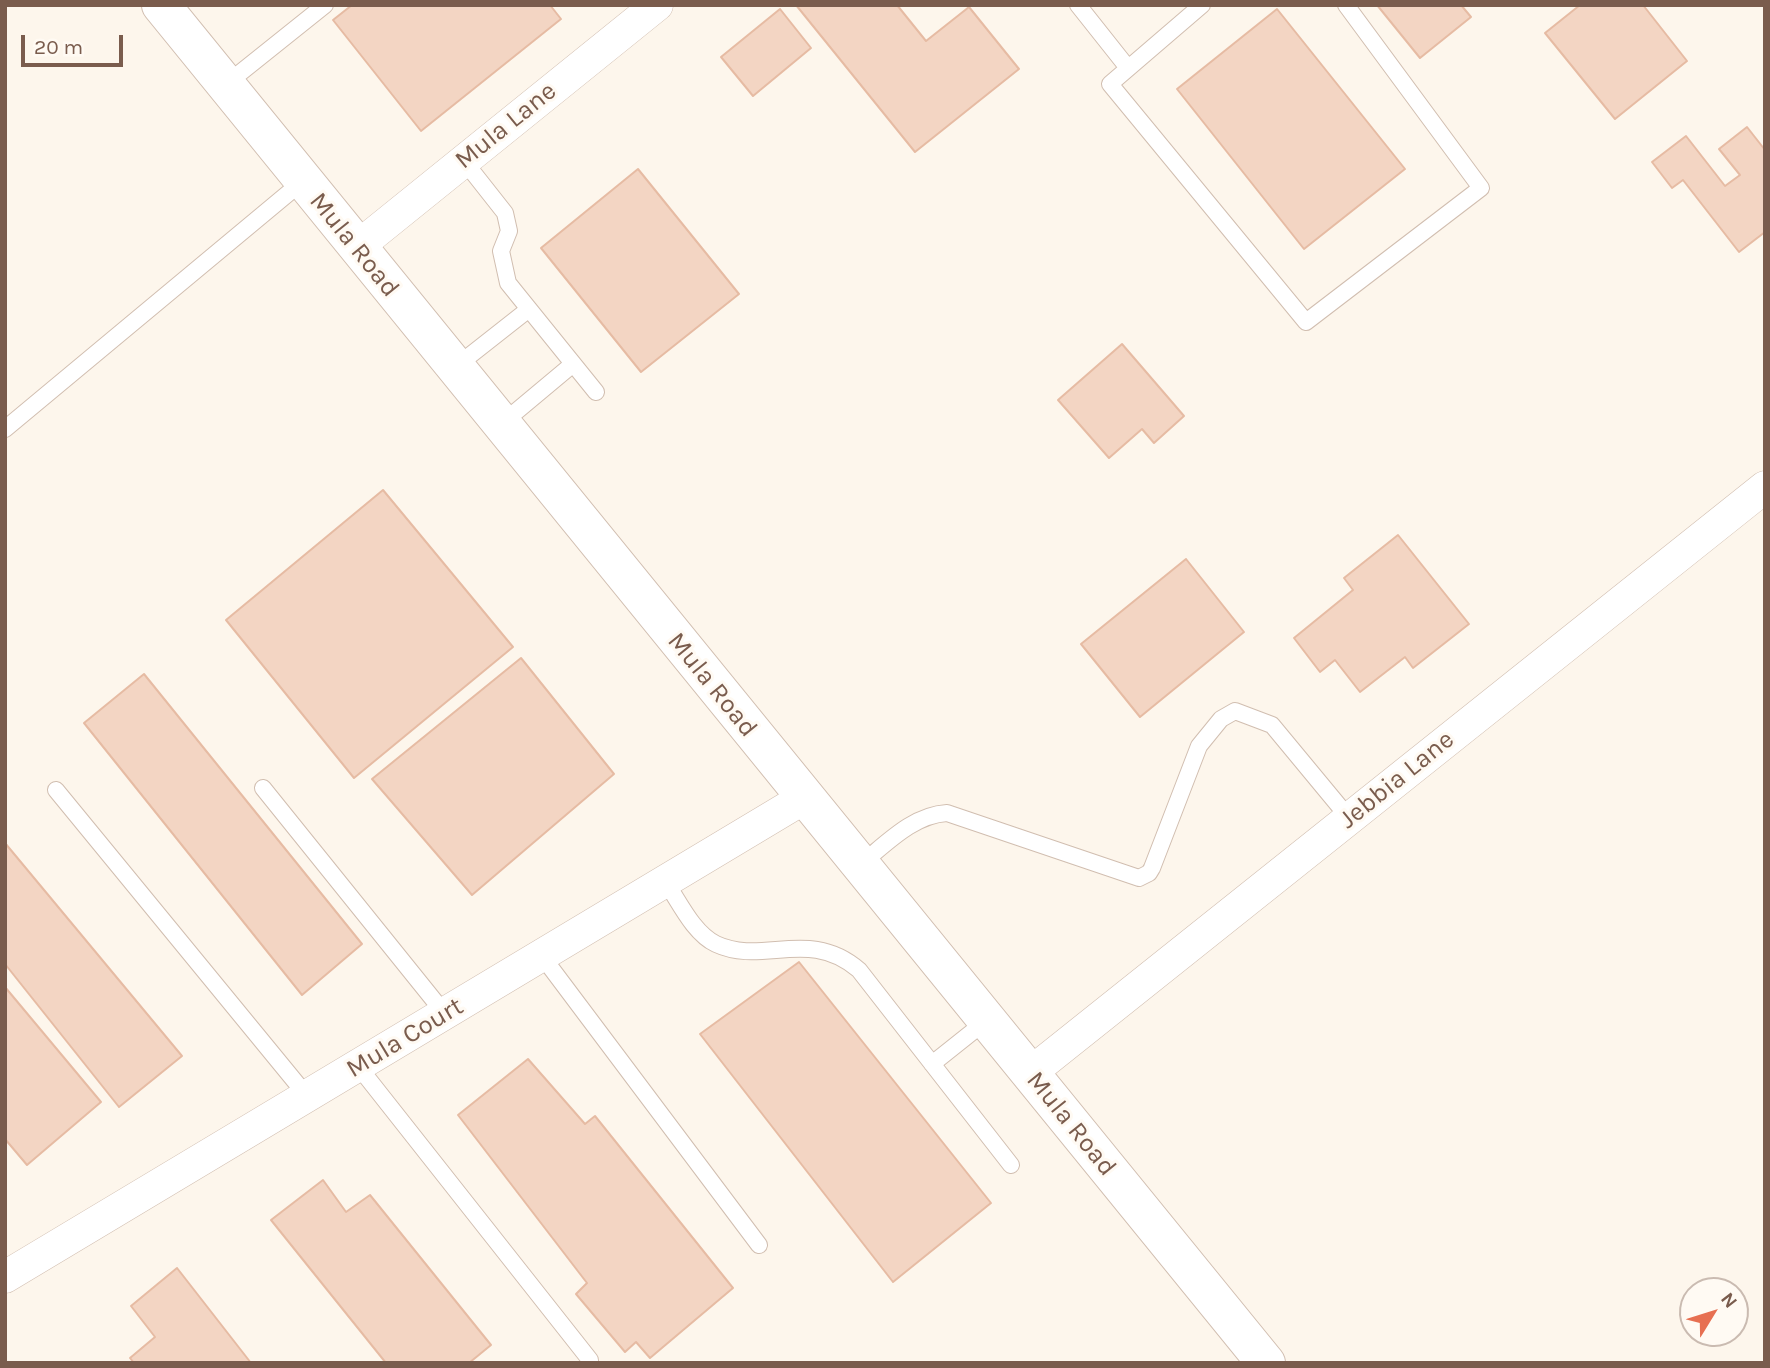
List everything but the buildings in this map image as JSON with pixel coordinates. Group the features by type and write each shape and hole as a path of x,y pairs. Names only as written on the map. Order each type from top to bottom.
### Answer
{"street":[{"name":"Mula Road","path":"161,5 1258,1360"},
{"name":"Mula Lane","path":"356,248 657,5"},
{"name":"Jebbia Lane","path":"1029,1074 1765,487"},
{"name":"Mula Court","path":"5,1277 804,798"}],"lane":[{"path":"225,85 325,5"},
{"path":"1078,5 1128,68"},
{"path":"1202,5 1110,84 1306,322 1481,188 1346,5"},
{"path":"464,160 505,213 509,232 501,251 508,283 596,392"},
{"path":"5,429 303,181"},
{"path":"454,368 529,309"},
{"path":"500,425 573,364"},
{"path":"859,866 914,822 930,814 947,813 1139,878 1149,873 1152,867 1199,746 1221,719 1235,712 1272,725 1349,818"},
{"path":"263,788 445,1014"},
{"path":"56,790 307,1096"},
{"path":"666,881 699,931 715,943 734,950 795,948 841,955 859,970 1011,1165"},
{"path":"542,956 759,1245"},
{"path":"932,1064 986,1021"},
{"path":"358,1066 590,1360"}]}
